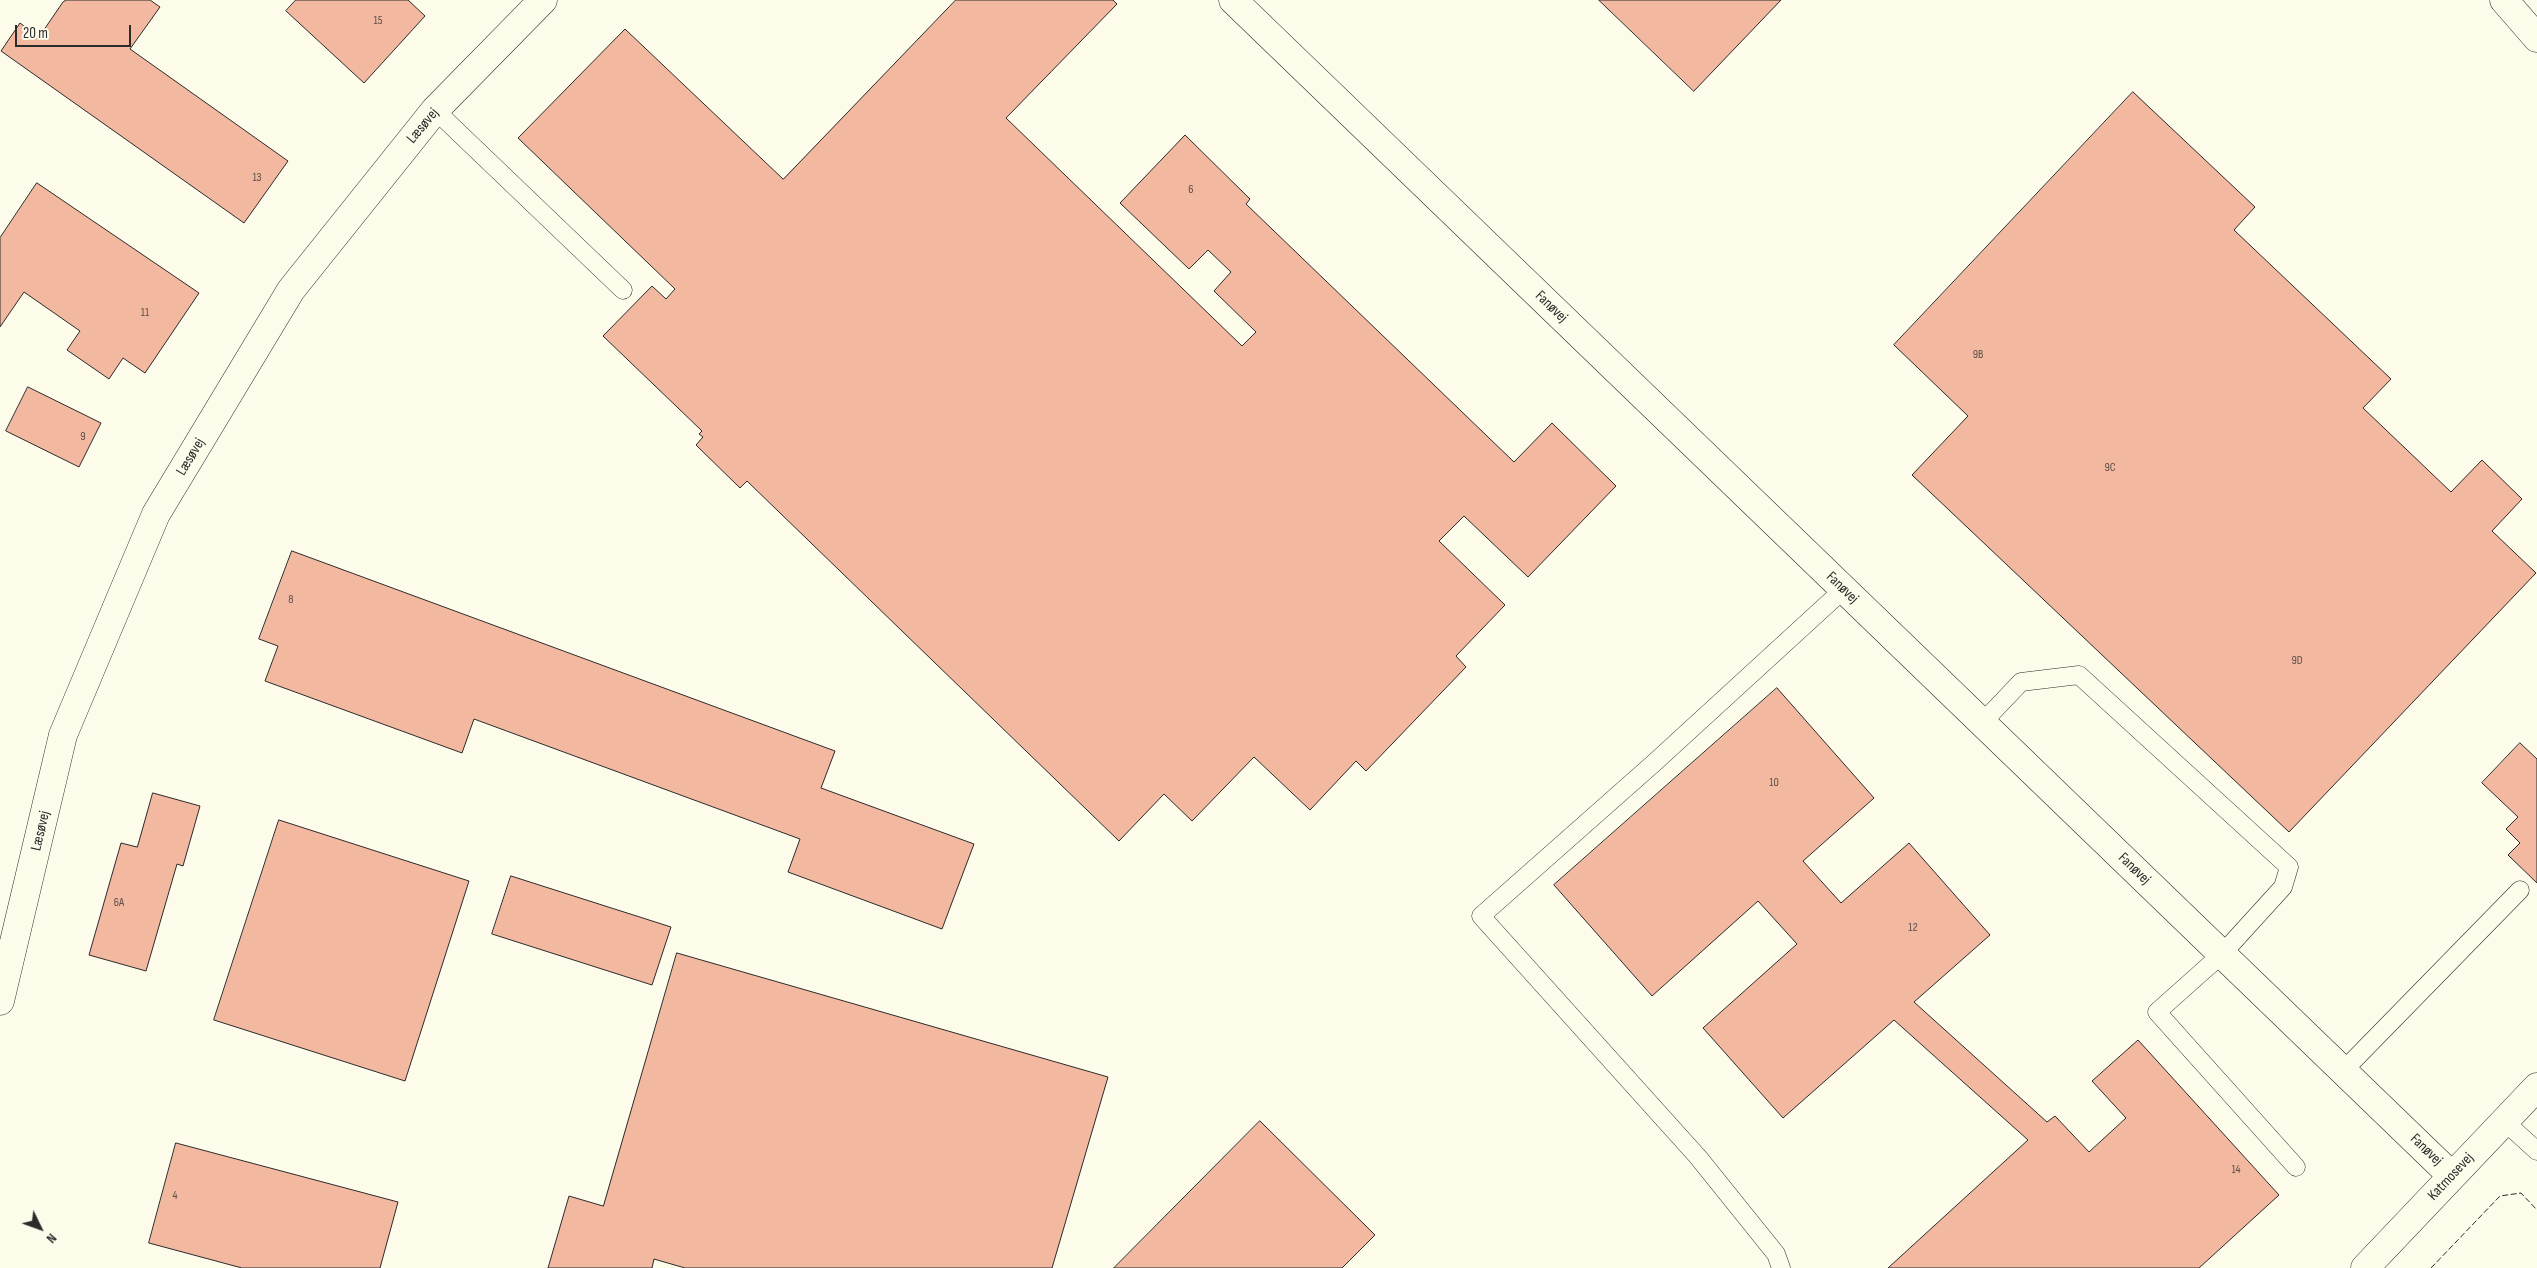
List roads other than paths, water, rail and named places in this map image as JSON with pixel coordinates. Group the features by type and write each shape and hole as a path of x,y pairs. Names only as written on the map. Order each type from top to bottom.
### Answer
{"street":[{"name":"Læsøvej","path":"0,1001 63,735 156,514 291,290 436,110 543,0"},
{"name":"Fanøvej","path":"1233,0 2452,1176"},
{"path":"2504,0 2537,38"},
{"name":"Katmosevej","path":"2365,1268 2537,1087"}],"lane":[{"path":"436,110 623,290"},
{"path":"1781,1268 1776,1254 1698,1157 1481,916 1654,763 1844,589"},
{"path":"1982,723 2021,682 2079,675 2289,867 2283,887 2222,954 2157,1012 2296,1167"},
{"path":"2343,1070 2520,890"},
{"path":"2504,1121 2537,1151"}]}
